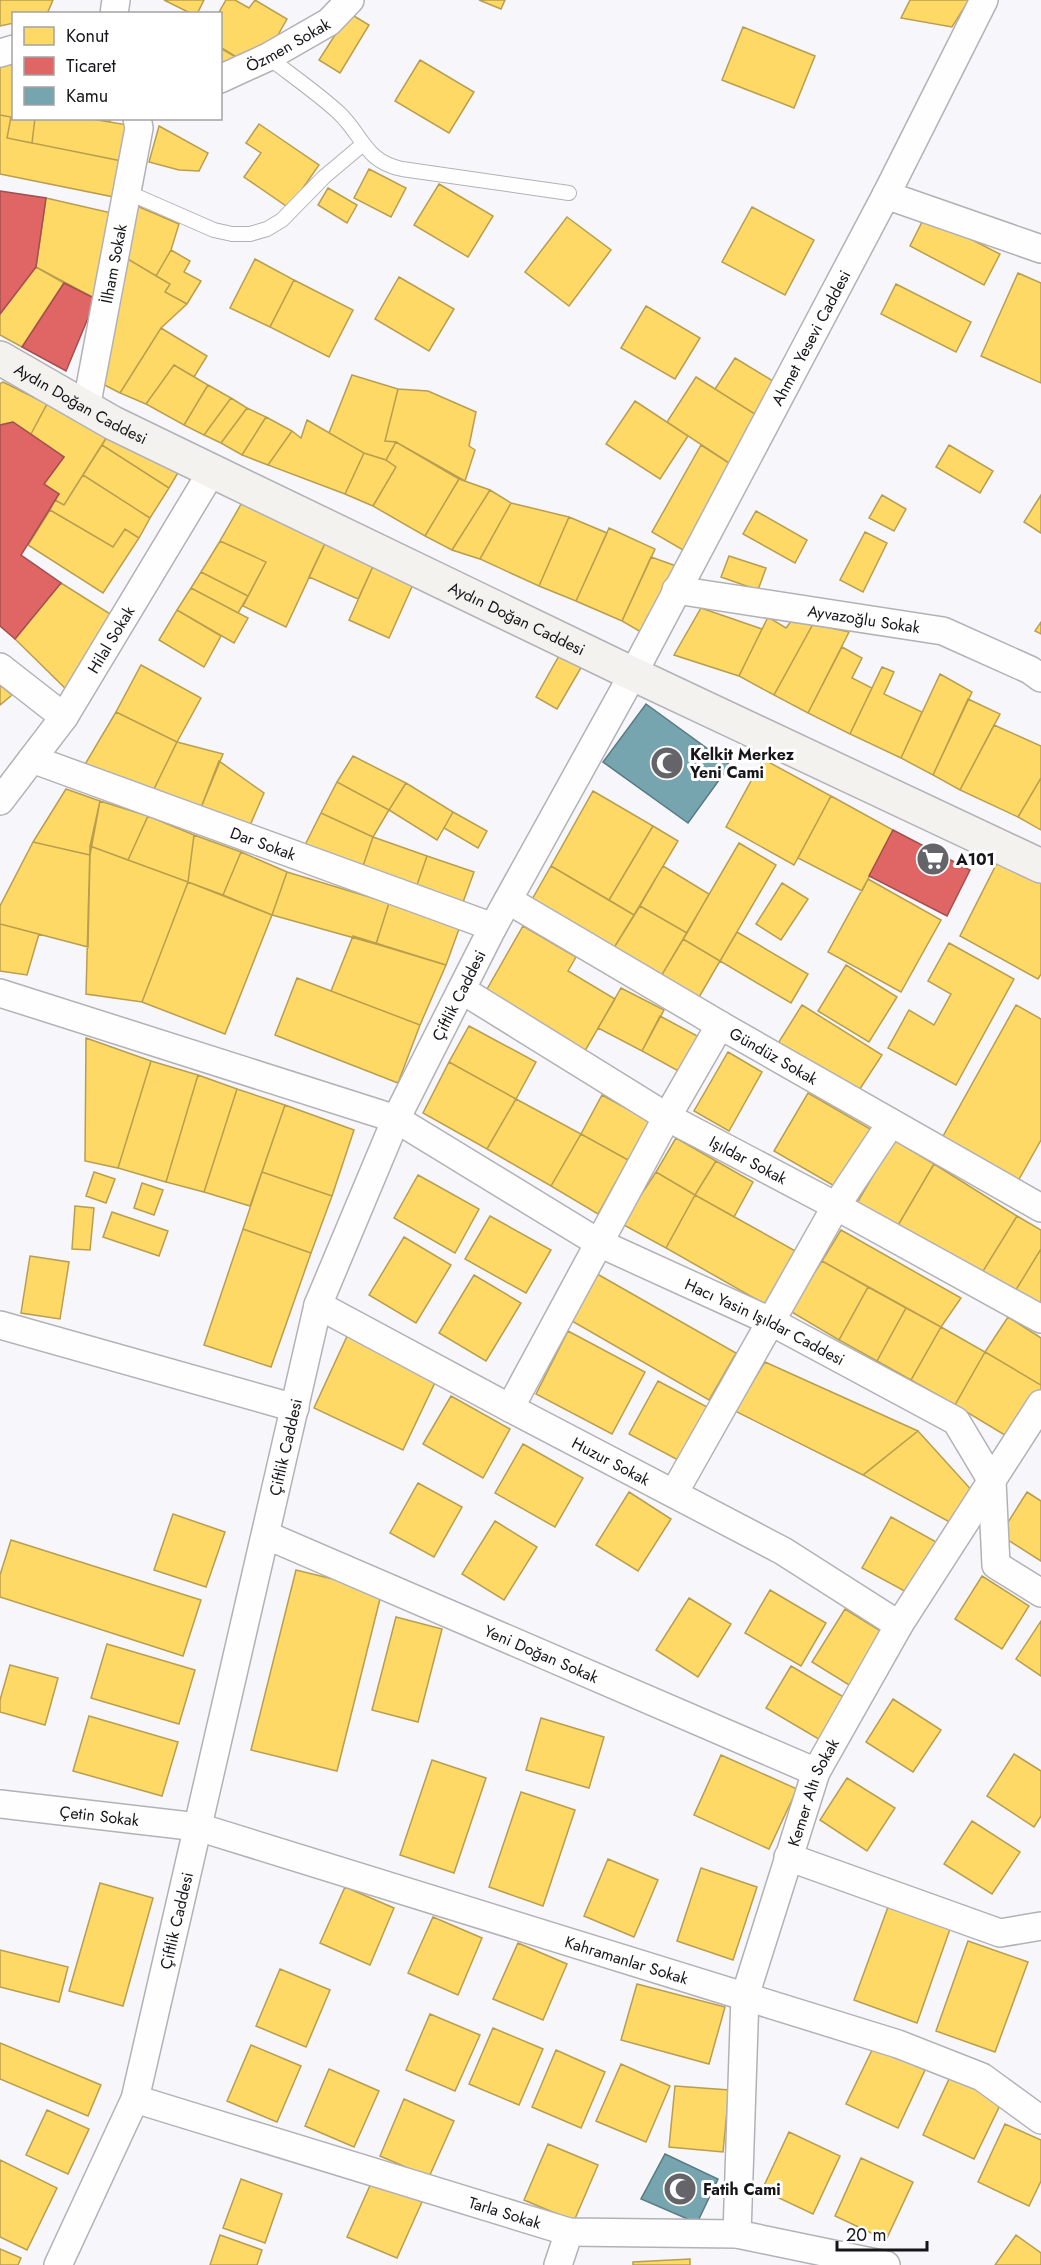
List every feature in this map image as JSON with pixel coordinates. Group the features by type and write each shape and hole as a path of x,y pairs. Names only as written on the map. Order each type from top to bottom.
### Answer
{"main road":[{"name":"Aydın Doğan Caddesi","path":"0,358 113,423 633,674 1041,867"}],"street":[{"name":"Özmen Sokak","path":"222,78 268,57 329,22 350,0"},
{"name":"Ahmet Yesevi Caddesi","path":"633,674 886,195 984,0"},
{"name":"İlham Sokak","path":"86,408 139,128 137,120"},
{"path":"886,195 1041,249"},
{"name":"Hilal Sokak","path":"0,801 64,717 212,471"},
{"name":"Ayvazoğlu Sokak","path":"676,591 943,631 1029,670 1041,678"},
{"path":"0,667 64,717"},
{"name":"Çiftlik Caddesi","path":"58,2265 135,2099 318,1305 396,1119 493,927 633,674"},
{"name":"Dar Sokak","path":"32,759 493,927"},
{"name":"Gündüz Sokak","path":"508,900 720,1025 1041,1208"},
{"name":"Işıldar Sokak","path":"462,990 667,1117 836,1206 1041,1319"},
{"name":"Hacı Yasin Işıldar Caddesi","path":"0,993 396,1119 599,1244 770,1322 956,1421 992,1481 996,1565 1041,1593"},
{"path":"510,1408 667,1117 720,1025"},
{"path":"674,1493 836,1206 891,1123"},
{"name":"Huzur Sokak","path":"318,1305 783,1551 899,1625"},
{"path":"0,1324 295,1408"},
{"name":"Kemer Altı Sokak","path":"737,2234 745,1996 816,1772 899,1625 1041,1404"},
{"name":"Yeni Doğan Sokak","path":"266,1535 816,1772"},
{"name":"Çetin Sokak","path":"0,1804 198,1827"},
{"name":"Kahramanlar Sokak","path":"198,1827 898,2044 982,2077 1041,2120"},
{"path":"788,1857 1000,1932 1041,1926"},
{"name":"Tarla Sokak","path":"135,2099 568,2232 737,2234 886,2265"},
{"path":"558,2265 568,2232"}],"lane":[{"path":"268,57 334,108 353,129 371,155 391,167 569,193"},
{"path":"127,192 214,230 232,234 250,234 267,229 282,220 324,177 362,145"}],"building: Konut":[{"path":"0,0 53,0 48,12 12,12 12,23 0,26"},
{"path":"164,0 204,0 198,12 188,12"},
{"path":"226,0 235,0 249,8 255,0 287,19 270,49 243,61 222,48 222,12 219,12"},
{"path":"479,0 505,0 501,9"},
{"path":"910,0 969,0 952,27 901,18"},
{"path":"349,13 369,25 340,73 319,60"},
{"path":"743,27 815,56 794,108 722,80"},
{"path":"222,49 243,61 222,71"},
{"path":"12,58 12,120 35,120 32,143 7,138 11,117 0,115 0,61"},
{"path":"420,60 474,92 449,133 395,101"},
{"path":"0,115 11,117 7,138 122,161 114,197 0,174"},
{"path":"35,120 98,120 128,125 122,161 32,143"},
{"path":"259,124 319,165 289,208 244,177 261,153 246,143"},
{"path":"159,126 208,153 199,171 179,170 149,162"},
{"path":"369,169 406,188 391,217 354,198"},
{"path":"439,184 493,216 468,257 414,225"},
{"path":"328,188 357,205 347,223 318,205"},
{"path":"46,198 116,214 96,299 36,267"},
{"path":"137,206 179,224 171,250 156,276 121,255"},
{"path":"752,207 814,240 785,295 722,262"},
{"path":"925,216 1000,254 984,285 910,246"},
{"path":"567,217 611,250 569,306 525,272"},
{"path":"171,250 190,261 184,272 201,281 187,304 165,292 170,284 156,276"},
{"path":"121,255 170,284 165,292 187,304 161,328 120,393 95,380"},
{"path":"255,259 294,280 270,327 230,308"},
{"path":"36,267 64,283 22,347 0,335 0,314"},
{"path":"1018,273 1041,283 1041,383 981,356"},
{"path":"399,277 454,309 429,351 375,319"},
{"path":"294,280 353,310 329,357 270,327"},
{"path":"896,284 971,322 956,352 881,314"},
{"path":"646,306 700,338 675,379 621,348"},
{"path":"161,328 207,356 194,377 174,365 146,404 120,393"},
{"path":"735,358 778,384 758,416 715,389"},
{"path":"174,365 208,385 184,425 146,404"},
{"path":"352,375 398,389 385,441 396,442 386,460 364,453 329,433"},
{"path":"696,377 758,416 729,463 667,422"},
{"path":"3,382 47,404 31,434 13,422 0,425 0,384"},
{"path":"208,385 231,398 204,435 184,425"},
{"path":"398,389 428,391 476,412 469,446 475,450 465,481 396,442 385,441"},
{"path":"231,398 247,408 221,443 204,435"},
{"path":"635,401 688,436 660,479 606,444"},
{"path":"47,404 108,435 64,505 55,500 59,494 44,484 64,457 31,434"},
{"path":"247,408 266,417 242,455 221,443"},
{"path":"266,417 292,431 268,465 242,455"},
{"path":"307,420 364,453 345,494 268,465 292,431 301,438"},
{"path":"108,435 179,471 169,488 102,445"},
{"path":"396,442 459,479 425,536 373,506 396,467 386,460"},
{"path":"102,445 169,488 150,518 83,475"},
{"path":"701,445 729,463 683,550 652,532"},
{"path":"949,445 993,471 980,493 936,467"},
{"path":"364,453 386,460 396,467 373,506 345,494"},
{"path":"83,475 150,518 139,538 125,529 113,547 50,510 55,500 64,505"},
{"path":"459,479 490,490 452,550 425,536"},
{"path":"490,490 511,503 480,559 452,550"},
{"path":"882,495 906,509 894,531 869,518"},
{"path":"1041,495 1041,533 1024,522"},
{"path":"244,499 327,539 286,627 243,606 266,562 220,541"},
{"path":"511,503 569,517 539,586 480,559"},
{"path":"50,510 113,547 125,529 139,538 103,593 28,545"},
{"path":"756,511 807,540 795,563 743,534"},
{"path":"569,517 607,533 576,601 539,586"},
{"path":"609,528 655,549 622,621 576,601"},
{"path":"865,532 887,543 863,592 840,580"},
{"path":"327,539 375,562 358,599 309,577"},
{"path":"220,541 266,562 248,596 201,572"},
{"path":"729,556 766,568 758,590 721,577"},
{"path":"651,557 679,567 646,635 622,621"},
{"path":"375,562 415,580 389,638 349,620"},
{"path":"201,572 248,596 238,613 191,588"},
{"path":"61,583 115,617 68,691 15,639"},
{"path":"191,588 248,618 234,643 177,610"},
{"path":"701,608 762,629 739,676 674,655"},
{"path":"177,610 221,636 204,667 159,640"},
{"path":"796,615 813,624 774,695 739,676 768,617 786,628"},
{"path":"1041,622 1041,634 1035,631"},
{"path":"813,624 849,632 808,713 774,695"},
{"path":"842,647 862,658 852,678 872,688 850,734 808,713"},
{"path":"560,654 582,666 557,709 536,697"},
{"path":"141,665 201,698 177,742 116,712"},
{"path":"882,667 894,672 884,694 922,712 901,758 850,734"},
{"path":"940,674 972,692 933,775 901,758"},
{"path":"0,685 12,695 0,705"},
{"path":"968,699 1000,714 960,790 933,775"},
{"path":"116,712 177,742 152,793 84,766"},
{"path":"994,725 1041,746 1041,778 1018,817 960,790"},
{"path":"177,742 223,754 200,810 152,793"},
{"path":"353,756 406,783 389,810 337,782"},
{"path":"763,759 831,796 794,865 726,827"},
{"path":"219,761 264,793 248,830 200,810"},
{"path":"1041,778 1041,830 1018,817"},
{"path":"337,782 389,810 373,837 321,813"},
{"path":"406,783 453,812 437,840 389,810"},
{"path":"66,789 100,801 90,855 33,842"},
{"path":"593,791 653,826 609,900 551,866"},
{"path":"831,796 893,830 862,891 798,858"},
{"path":"100,801 148,816 128,860 90,846"},
{"path":"453,812 487,831 478,848 444,828"},
{"path":"321,813 373,837 362,869 303,849"},
{"path":"148,816 194,835 188,882 128,860"},
{"path":"653,826 678,841 634,915 609,900"},
{"path":"194,835 241,852 223,895 188,882"},
{"path":"373,837 427,856 416,888 362,869"},
{"path":"33,842 90,855 88,947 0,924 0,906"},
{"path":"739,843 776,865 720,961 683,939"},
{"path":"90,846 188,882 142,1002 86,994"},
{"path":"241,852 287,872 272,915 223,895"},
{"path":"427,856 474,872 462,905 416,888"},
{"path":"998,861 1041,881 1041,974 1038,979 960,936"},
{"path":"551,866 634,915 612,951 530,903"},
{"path":"663,866 709,894 687,933 640,906"},
{"path":"287,872 389,903 376,944 272,915"},
{"path":"868,879 941,920 901,992 828,952"},
{"path":"188,882 272,915 225,1034 142,1002"},
{"path":"782,883 808,899 781,940 756,924"},
{"path":"389,903 459,929 446,965 376,944"},
{"path":"640,906 687,933 660,978 612,951"},
{"path":"0,924 39,934 27,975 0,971"},
{"path":"523,926 576,957 568,971 615,999 582,1056 482,998"},
{"path":"737,932 808,974 791,1003 720,961"},
{"path":"353,936 446,965 420,1025 331,991"},
{"path":"683,939 720,961 698,999 660,978"},
{"path":"949,943 1014,979 956,1085 888,1048 909,1010 934,1025 951,994 928,981"},
{"path":"846,965 897,997 869,1042 818,1011"},
{"path":"297,978 420,1025 398,1083 275,1035"},
{"path":"621,988 664,1010 642,1051 598,1028"},
{"path":"802,1005 882,1055 856,1095 777,1045"},
{"path":"1016,1005 1041,1019 1041,1140 1018,1181 942,1138"},
{"path":"660,1016 701,1038 682,1073 642,1051"},
{"path":"469,1026 536,1062 516,1099 449,1062"},
{"path":"86,1038 151,1061 118,1168 85,1161"},
{"path":"728,1052 762,1072 729,1131 694,1111"},
{"path":"151,1061 198,1075 166,1182 118,1168"},
{"path":"449,1062 516,1099 487,1149 423,1113"},
{"path":"198,1075 237,1089 204,1192 166,1182"},
{"path":"237,1089 285,1105 250,1206 204,1192"},
{"path":"808,1093 877,1133 843,1191 774,1151"},
{"path":"602,1095 651,1122 628,1160 581,1134"},
{"path":"516,1099 581,1134 551,1186 487,1149"},
{"path":"285,1105 354,1130 332,1196 262,1172"},
{"path":"581,1134 628,1160 598,1214 551,1186"},
{"path":"676,1138 716,1161 695,1195 656,1172"},
{"path":"894,1140 934,1164 897,1227 857,1203"},
{"path":"716,1161 753,1182 734,1217 695,1195"},
{"path":"934,1164 1017,1216 980,1276 897,1227"},
{"path":"94,1172 115,1179 106,1203 86,1196"},
{"path":"262,1172 332,1196 311,1253 243,1229"},
{"path":"656,1172 695,1195 666,1248 622,1224"},
{"path":"418,1175 479,1209 455,1253 394,1218"},
{"path":"142,1183 163,1190 154,1215 134,1208"},
{"path":"695,1195 799,1253 770,1307 666,1248"},
{"path":"75,1206 94,1208 90,1250 72,1249"},
{"path":"112,1212 168,1231 159,1256 103,1237"},
{"path":"490,1216 551,1250 526,1293 465,1259"},
{"path":"1017,1216 1041,1230 1041,1249 1014,1293 980,1276"},
{"path":"243,1229 311,1253 271,1367 204,1345"},
{"path":"841,1230 961,1298 941,1327 822,1261"},
{"path":"404,1237 451,1265 416,1323 369,1295"},
{"path":"1041,1249 1041,1308 1014,1293"},
{"path":"30,1256 69,1262 60,1319 21,1313"},
{"path":"822,1261 868,1287 839,1340 790,1311"},
{"path":"592,1271 736,1353 709,1400 565,1317"},
{"path":"474,1275 521,1303 486,1361 439,1333"},
{"path":"868,1287 906,1308 877,1361 839,1340"},
{"path":"906,1308 941,1327 911,1380 877,1361"},
{"path":"1008,1317 1041,1338 1041,1385 985,1352"},
{"path":"941,1327 985,1352 955,1405 911,1380"},
{"path":"568,1331 645,1372 612,1434 536,1394"},
{"path":"349,1332 439,1374 403,1450 314,1408"},
{"path":"985,1352 1041,1385 1041,1395 1013,1440 955,1405"},
{"path":"765,1362 918,1431 863,1475 735,1411"},
{"path":"658,1381 709,1408 680,1461 629,1434"},
{"path":"451,1396 510,1429 483,1478 423,1444"},
{"path":"918,1431 976,1495 957,1526 863,1475"},
{"path":"523,1444 583,1478 555,1527 495,1493"},
{"path":"418,1483 462,1507 434,1557 390,1533"},
{"path":"629,1492 671,1519 638,1571 596,1545"},
{"path":"1027,1492 1041,1501 1041,1561 1000,1535"},
{"path":"173,1514 225,1532 206,1587 154,1570"},
{"path":"891,1517 938,1543 910,1594 862,1568"},
{"path":"495,1521 537,1547 504,1600 462,1574"},
{"path":"11,1540 201,1600 183,1656 0,1597 0,1575"},
{"path":"296,1570 382,1591 337,1771 251,1750"},
{"path":"982,1576 1029,1606 1002,1649 955,1619"},
{"path":"770,1590 826,1623 801,1666 745,1633"},
{"path":"689,1598 731,1624 698,1677 656,1650"},
{"path":"845,1609 887,1635 854,1688 812,1662"},
{"path":"396,1617 442,1629 418,1722 372,1710"},
{"path":"1041,1621 1041,1676 1016,1659"},
{"path":"107,1644 195,1670 179,1724 91,1698"},
{"path":"10,1665 58,1678 45,1725 0,1712 0,1700"},
{"path":"791,1666 847,1699 822,1741 766,1708"},
{"path":"893,1699 941,1730 913,1772 866,1742"},
{"path":"89,1716 178,1742 162,1796 73,1771"},
{"path":"541,1718 604,1737 589,1788 526,1770"},
{"path":"1014,1754 1041,1771 1041,1816 1034,1827 987,1796"},
{"path":"721,1755 797,1789 769,1849 694,1815"},
{"path":"432,1760 486,1778 454,1873 400,1855"},
{"path":"847,1778 895,1808 867,1851 820,1820"},
{"path":"521,1792 575,1810 543,1906 489,1887"},
{"path":"972,1821 1020,1852 992,1894 944,1864"},
{"path":"608,1859 658,1880 634,1937 584,1916"},
{"path":"701,1868 757,1887 733,1960 677,1941"},
{"path":"100,1883 153,1898 123,2006 69,1991"},
{"path":"345,1887 394,1908 370,1965 320,1943"},
{"path":"888,1907 950,1929 917,2023 854,2000"},
{"path":"433,1917 482,1938 458,1995 408,1973"},
{"path":"968,1941 1028,1962 995,2052 936,2031"},
{"path":"518,1943 567,1964 543,2020 493,1999"},
{"path":"0,1950 68,1967 59,2002 0,1987"},
{"path":"280,1969 330,1990 306,2047 256,2026"},
{"path":"637,1984 725,2007 709,2064 621,2040"},
{"path":"430,2014 480,2035 455,2091 406,2070"},
{"path":"493,2028 543,2049 519,2105 469,2084"},
{"path":"0,2043 101,2085 88,2116 0,2079"},
{"path":"251,2045 301,2066 277,2122 227,2101"},
{"path":"874,2046 925,2070 898,2128 846,2104"},
{"path":"556,2050 605,2072 581,2128 532,2107"},
{"path":"621,2064 670,2086 646,2142 596,2121"},
{"path":"329,2069 379,2091 354,2147 305,2126"},
{"path":"950,2077 1002,2101 974,2159 923,2135"},
{"path":"675,2086 729,2090 723,2152 669,2147"},
{"path":"404,2099 454,2121 429,2177 380,2156"},
{"path":"47,2110 89,2129 68,2174 26,2155"},
{"path":"1005,2124 1041,2140 1041,2181 1029,2206 978,2182"},
{"path":"789,2132 840,2156 813,2214 762,2190"},
{"path":"548,2144 598,2165 574,2221 524,2200"},
{"path":"861,2158 913,2182 886,2240 835,2216"},
{"path":"0,2160 57,2188 27,2250 0,2237"},
{"path":"241,2179 282,2194 265,2243 223,2228"},
{"path":"372,2181 422,2202 397,2258 347,2237"},
{"path":"220,2235 262,2250 257,2265 210,2265"},
{"path":"1016,2235 1041,2253 1041,2265 995,2265"},
{"path":"0,2249 21,2258 18,2265 0,2265"},
{"path":"690,2259 690,2265 633,2265 633,2262"}],"building: Ticaret":[{"path":"0,191 46,198 36,267 0,314"},
{"path":"64,283 96,299 66,371 22,347"},
{"path":"13,422 64,457 44,484 59,494 21,555 61,583 15,639 0,626 0,425"},
{"path":"893,830 970,870 947,916 869,876"}],"building: Kamu":[{"name":"Kelkit Merkez Yeni Cami","path":"646,704 730,765 688,823 603,762"},
{"name":"Fatih Cami","path":"665,2154 718,2179 697,2223 641,2199"}],"place":[{"name":"Kelkit Merkez Yeni Cami","path":"667,763"},
{"name":"A101","path":"933,859"},
{"name":"Fatih Cami","path":"680,2189"}]}
